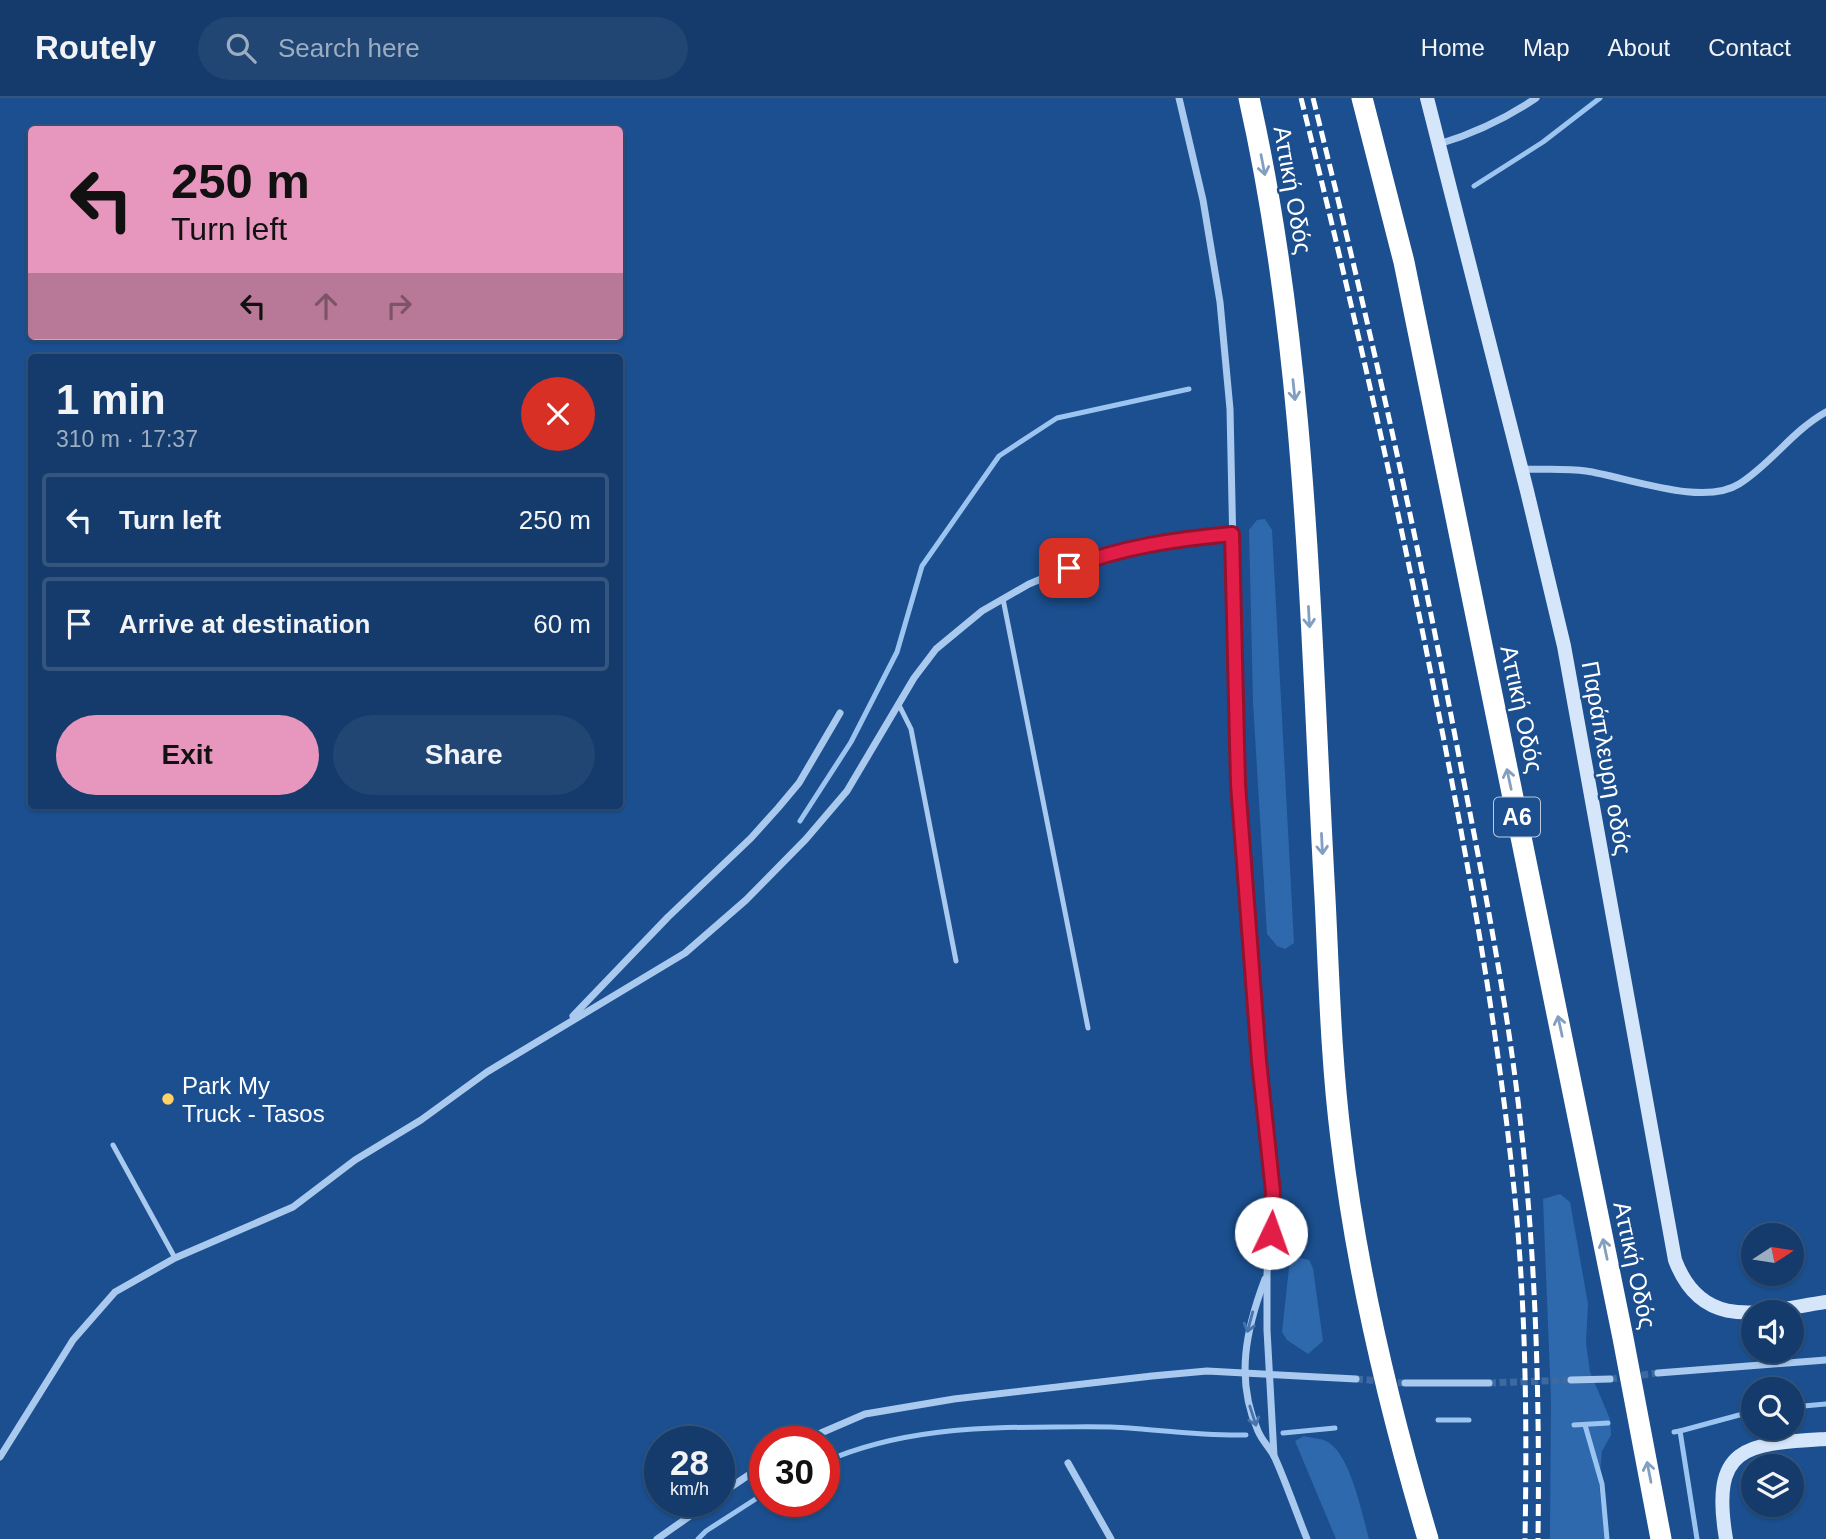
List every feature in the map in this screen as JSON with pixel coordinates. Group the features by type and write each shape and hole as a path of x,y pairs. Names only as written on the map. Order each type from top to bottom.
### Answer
{"highway":[{"name":"Αττική Οδός","path":"1249,98 1277,247 1300,447 1340,1137 1357,1253 1404,1457 1428,1539"},
{"name":"Αττική Οδός","path":"1362,98 1404,262 1623,1338 1661,1539"}],"street":[{"path":"1179,98 1203,200 1220,302 1230,409 1238,784 1259,1061 1273,1192 1267,1274 1274,1456"},
{"name":"Παράπλευρη οδός","path":"1427,98 1522,469 1564,646 1675,1260 1681,1276 1699,1299 1733,1312 1762,1312 1826,1302"},
{"path":"1439,144 1469,135 1509,117 1536,98"},
{"path":"1522,469 1582,470 1623,477 1670,490 1720,491 1737,486 1807,422 1826,412"},
{"path":"0,1457 73,1340 115,1292 174,1258 293,1206 355,1160 568,1022 685,953 746,900 806,839 847,791 914,678 936,649 982,611 1029,584 1089,559 1177,540 1232,534"},
{"path":"568,1022 778,808 799,783 839,713"},
{"path":"1267,1274 1246,1337 1244,1372 1249,1408 1258,1434 1274,1456 1307,1539"},
{"path":"1658,1373 1826,1360"},
{"path":"837,1426 865,1414 954,1399 1207,1371 1356,1379"},
{"path":"1571,1380 1610,1379"},
{"path":"1405,1383 1489,1382"},
{"path":"1726,1539 1721,1501 1725,1479 1734,1461 1745,1451 1768,1443 1826,1439"},
{"path":"1068,1464 1111,1539"},
{"path":"657,1539 689,1517"}],"lane":[{"path":"1003,599 1088,1028"},
{"path":"899,705 911,729 956,961"},
{"path":"113,1145 174,1258"}],"shaded area":[{"path":"1265,519 1272,530 1294,943 1285,949 1277,946 1267,934 1253,702 1249,530 1257,520"},
{"path":"1560,1194 1570,1202 1588,1304 1586,1343 1590,1372 1610,1419 1611,1435 1602,1451 1599,1484 1605,1539 1550,1539 1551,1399 1543,1199"},
{"path":"1296,1257 1309,1260 1313,1268 1323,1341 1308,1354 1287,1340 1282,1332 1290,1259"},
{"path":"1304,1436 1326,1441 1342,1457 1359,1500 1369,1539 1336,1539 1295,1441"}],"waterway":[{"path":"1474,186 1543,142 1600,98"},
{"path":"800,821 851,742 897,652 922,566 999,456 1057,418 1189,389"},
{"path":"1804,1406 1826,1404"},
{"path":"1680,1431 1741,1415"},
{"path":"1438,1420 1469,1420"},
{"path":"1574,1425 1608,1423"},
{"path":"1585,1425 1602,1484 1607,1539"},
{"path":"840,1456 880,1443 937,1432 1024,1427 1129,1428 1246,1435"},
{"path":"1283,1433 1335,1428"},
{"path":"1674,1432 1680,1431 1697,1539"},
{"path":"698,1539 749,1503"}],"tunnel":[{"path":"1610,1379 1658,1373"},
{"path":"1356,1379 1405,1383"},
{"path":"1489,1383 1571,1380"}],"railway":[{"path":"1301,98 1357,328 1408,560 1484,960 1502,1084 1522,1292 1525,1539"},
{"path":"1313,98 1369,328 1420,560 1477,850 1509,1031 1522,1134 1532,1250 1537,1365 1538,1539"}],"place":[{"name":"Park My Truck - Tasos","path":"168,1099"}],"route":[{"path":"1069,568 1089,559 1137,548 1203,536 1232,534 1238,784 1259,1061 1273,1192 1271,1233"}]}
